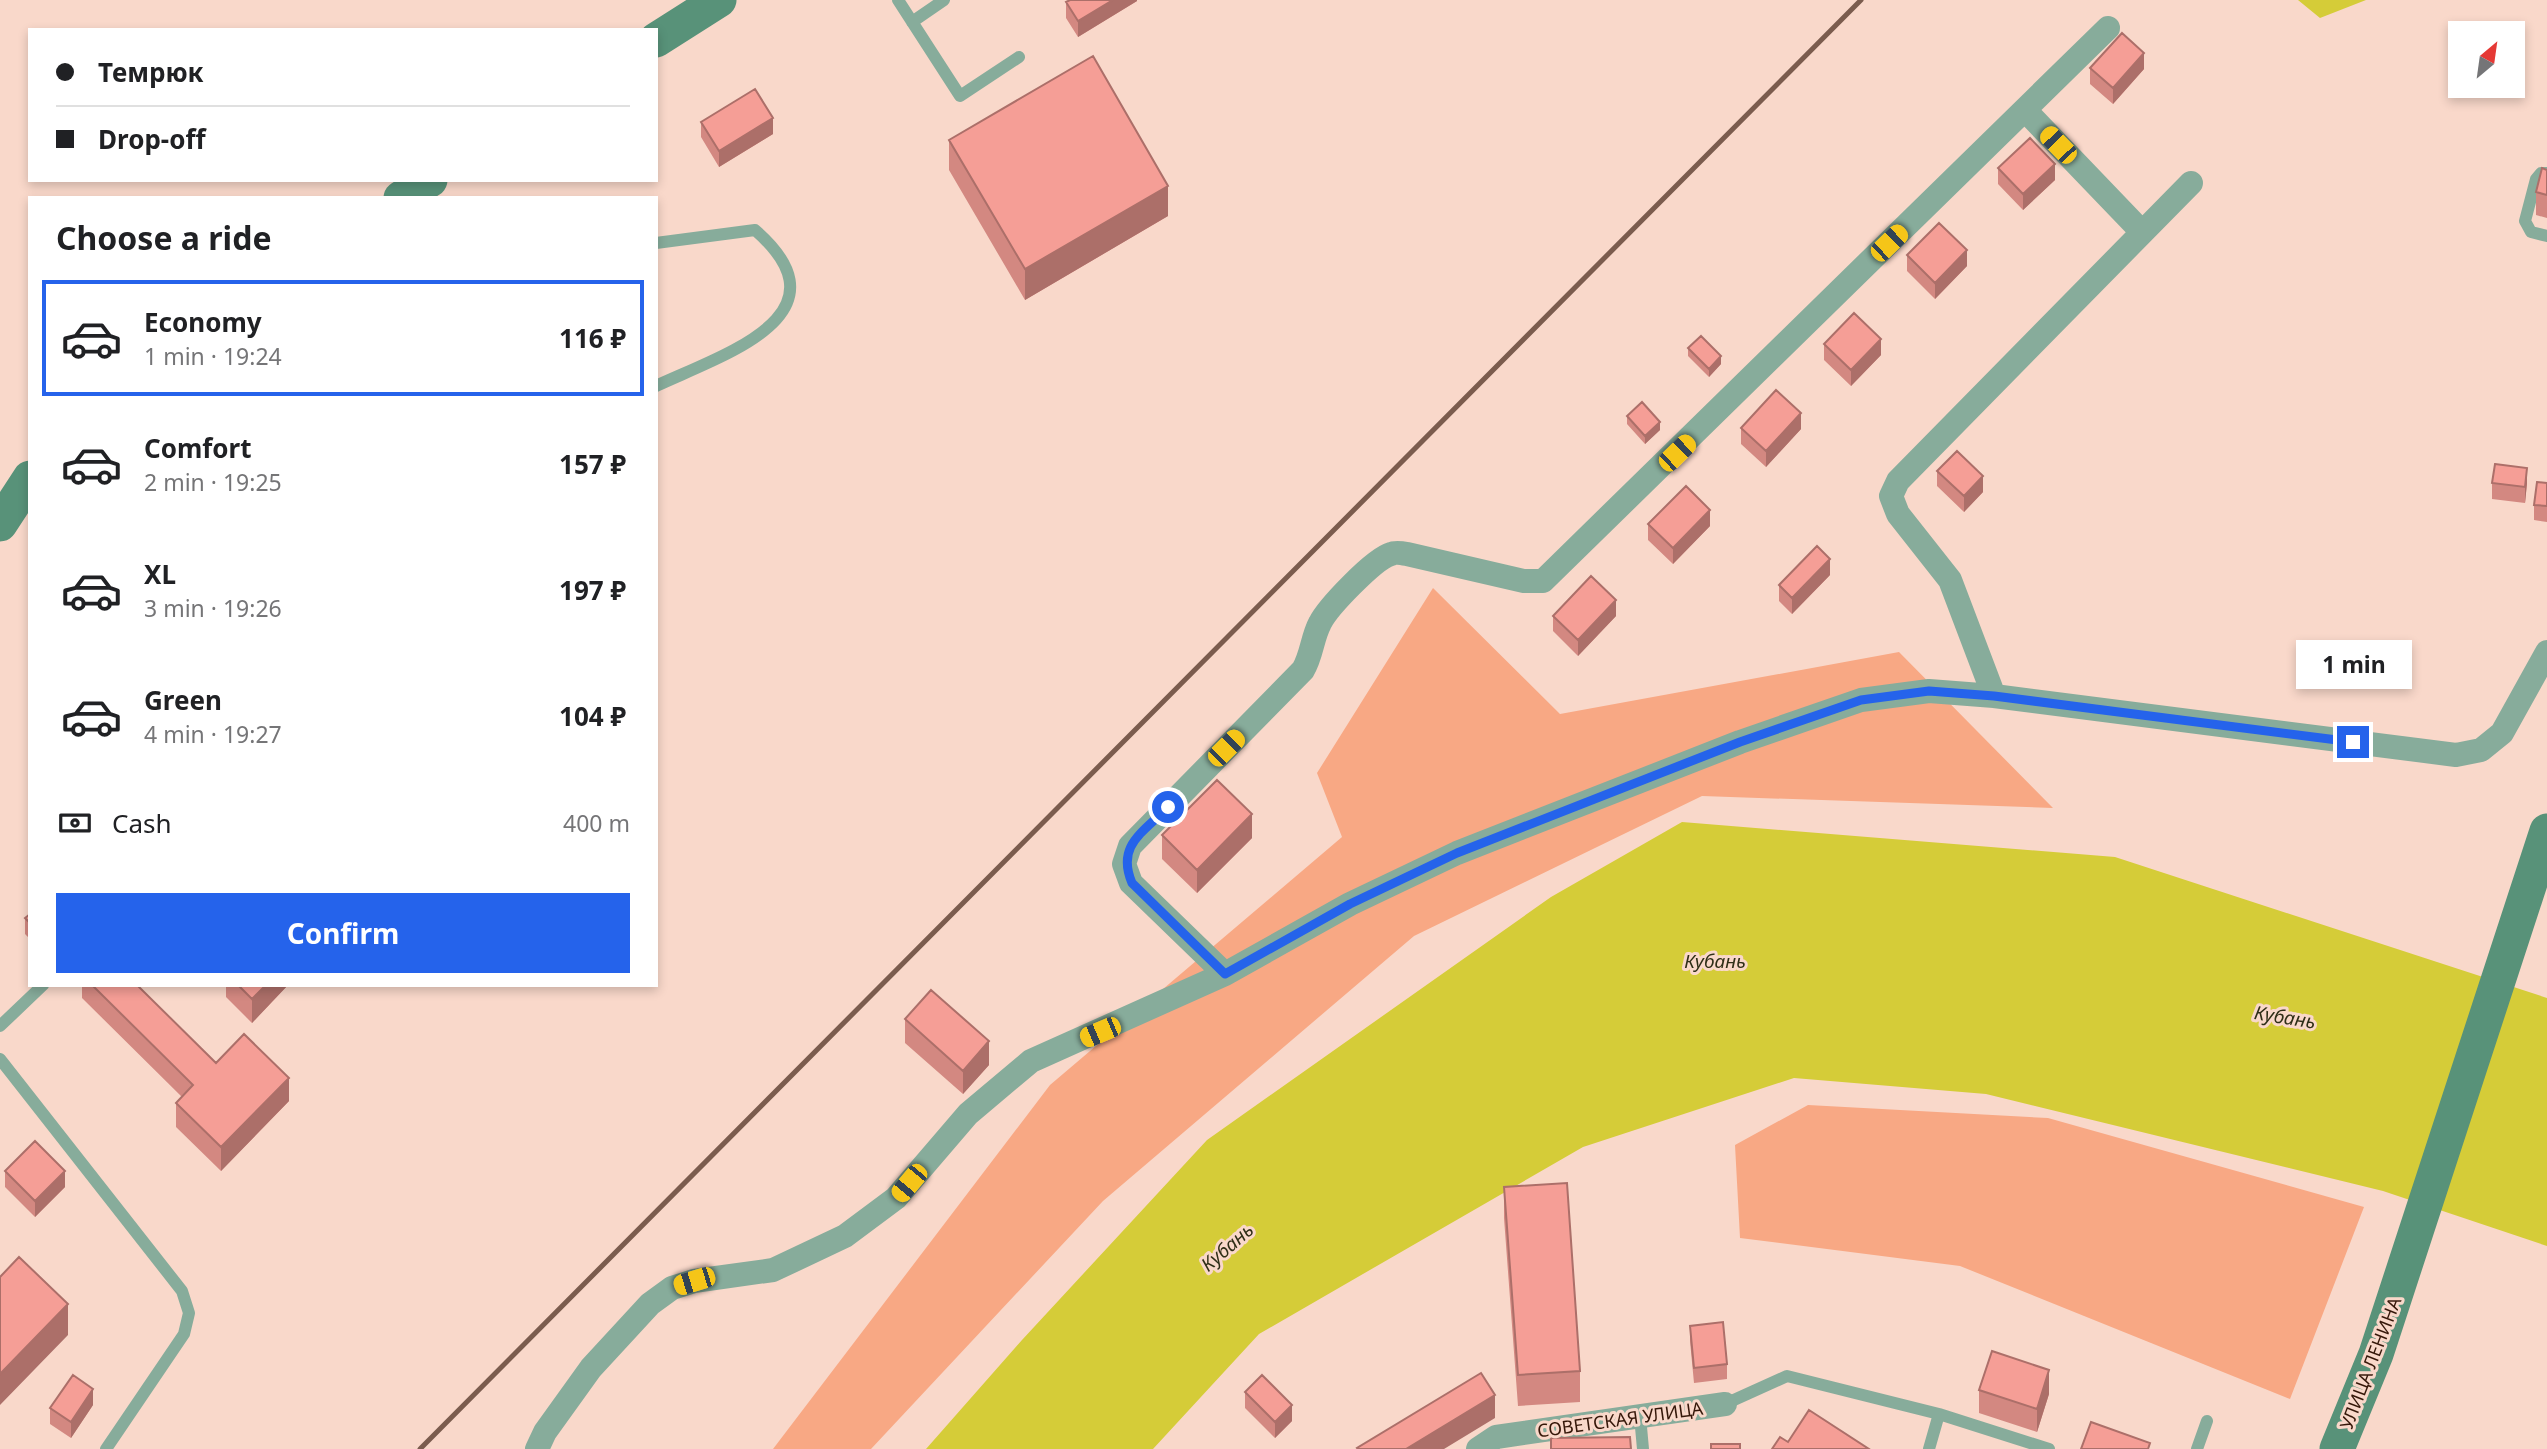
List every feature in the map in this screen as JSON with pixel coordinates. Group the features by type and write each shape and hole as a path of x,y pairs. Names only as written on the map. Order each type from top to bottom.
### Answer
{"main road":[{"path":"658,39 719,0"},
{"path":"404,196 427,182"},
{"path":"0,524 28,481"},
{"name":"УЛИЦА ЛЕНИНА","path":"2337,1449 2376,1354 2547,831"}],"street":[{"path":"1225,974 1132,883 1124,864 1130,846 1303,670 1314,649 1319,625 1327,613 1378,561 1392,553 1407,554 1524,581 1543,582 2108,28"},
{"path":"2025,110 2142,232"},
{"path":"1994,696 1950,580 1898,514 1891,496 1898,481 2191,183"},
{"path":"537,1449 545,1432 591,1368 650,1304 672,1288 694,1281 773,1270 845,1236 896,1198 968,1114 1031,1061 1225,974 1350,904 1457,853 1740,742 1861,700 1929,691 1994,696 2456,755 2481,750 2502,733 2547,652"},
{"name":"СОВЕТСКАЯ УЛИЦА","path":"1478,1449 1496,1437 1725,1404"}],"lane":[{"path":"898,0 960,96 1019,57"},
{"path":"912,22 944,0"},
{"path":"2547,173 2541,173 2536,179 2525,221 2531,232 2547,236"},
{"path":"658,243 755,230 776,249 791,276 788,303 758,338 658,385"},
{"path":"0,1026 41,987"},
{"path":"0,1059 182,1291 189,1312 184,1334 106,1449"},
{"path":"1725,1404 1787,1376 1939,1414 2049,1449"},
{"path":"1929,1449 1939,1414"},
{"path":"1640,1416 1643,1449"},
{"path":"2197,1449 2207,1421"}],"shaded area":[{"path":"1433,588 1560,714 1899,652 2053,808 1702,796 1414,936 1103,1201 871,1449 773,1449 1050,1085 1342,837 1317,773"},
{"path":"1808,1105 2048,1118 2364,1207 2290,1399 1960,1266 1740,1238 1735,1145"}],"water":[{"path":"2298,0 2366,0 2320,18"},
{"name":"Кубань","path":"1682,822 2115,857 2547,998 2547,1246 2383,1191 1986,1094 1794,1078 1583,1147 1259,1334 1153,1449 926,1449 1022,1340 1207,1140 1551,897"}],"building":[{"path":"1113,0 1078,21 1066,2"},
{"path":"2122,33 2144,53 2113,88 2090,68"},
{"path":"1093,56 1168,186 1025,269 949,140"},
{"path":"755,89 773,118 719,151 701,122"},
{"path":"2030,138 2055,164 2023,194 1998,168"},
{"path":"2542,168 2547,170 2547,195 2536,192"},
{"path":"1939,223 1967,250 1935,283 1907,255"},
{"path":"1854,313 1881,339 1851,370 1824,344"},
{"path":"1701,336 1721,356 1709,369 1688,348"},
{"path":"1776,390 1801,413 1766,451 1741,428"},
{"path":"1642,402 1660,422 1645,436 1627,416"},
{"path":"1957,451 1983,476 1964,496 1937,471"},
{"path":"2495,464 2527,468 2525,487 2492,483"},
{"path":"2537,482 2547,483 2547,506 2534,505"},
{"path":"1686,486 1710,510 1673,548 1648,524"},
{"path":"1817,546 1830,559 1792,598 1779,585"},
{"path":"1591,576 1616,600 1578,640 1553,616"},
{"path":"1217,780 1252,814 1197,870 1162,835"},
{"path":"94,987 139,987 216,1063 244,1034 289,1078 221,1147 176,1103 193,1085"},
{"path":"240,987 264,987 252,999"},
{"path":"931,990 989,1041 963,1071 905,1019"},
{"path":"35,1141 65,1171 35,1201 5,1171"},
{"path":"1567,1183 1580,1371 1518,1375 1504,1187"},
{"path":"19,1257 68,1304 0,1374 0,1277"},
{"path":"1723,1322 1727,1364 1694,1368 1690,1326"},
{"path":"1992,1351 2049,1370 2037,1409 1979,1390"},
{"path":"1481,1373 1495,1395 1406,1449 1357,1448"},
{"path":"73,1375 93,1389 71,1422 50,1408"},
{"path":"1262,1375 1292,1405 1275,1422 1245,1392"},
{"path":"1809,1410 1869,1449 1772,1449 1780,1437 1788,1442"},
{"path":"2091,1422 2150,1443 2148,1449 2081,1449"},
{"path":"1630,1437 1631,1449 1551,1449 1551,1438"},
{"path":"1711,1444 1740,1444 1740,1449 1711,1449"}],"railway":[{"path":"420,1449 1861,0"}],"route":[{"path":"1168,807 1130,846 1124,864 1132,883 1225,974 1350,904 1457,853 1740,742 1861,700 1929,691 1994,696 2353,742"}]}
